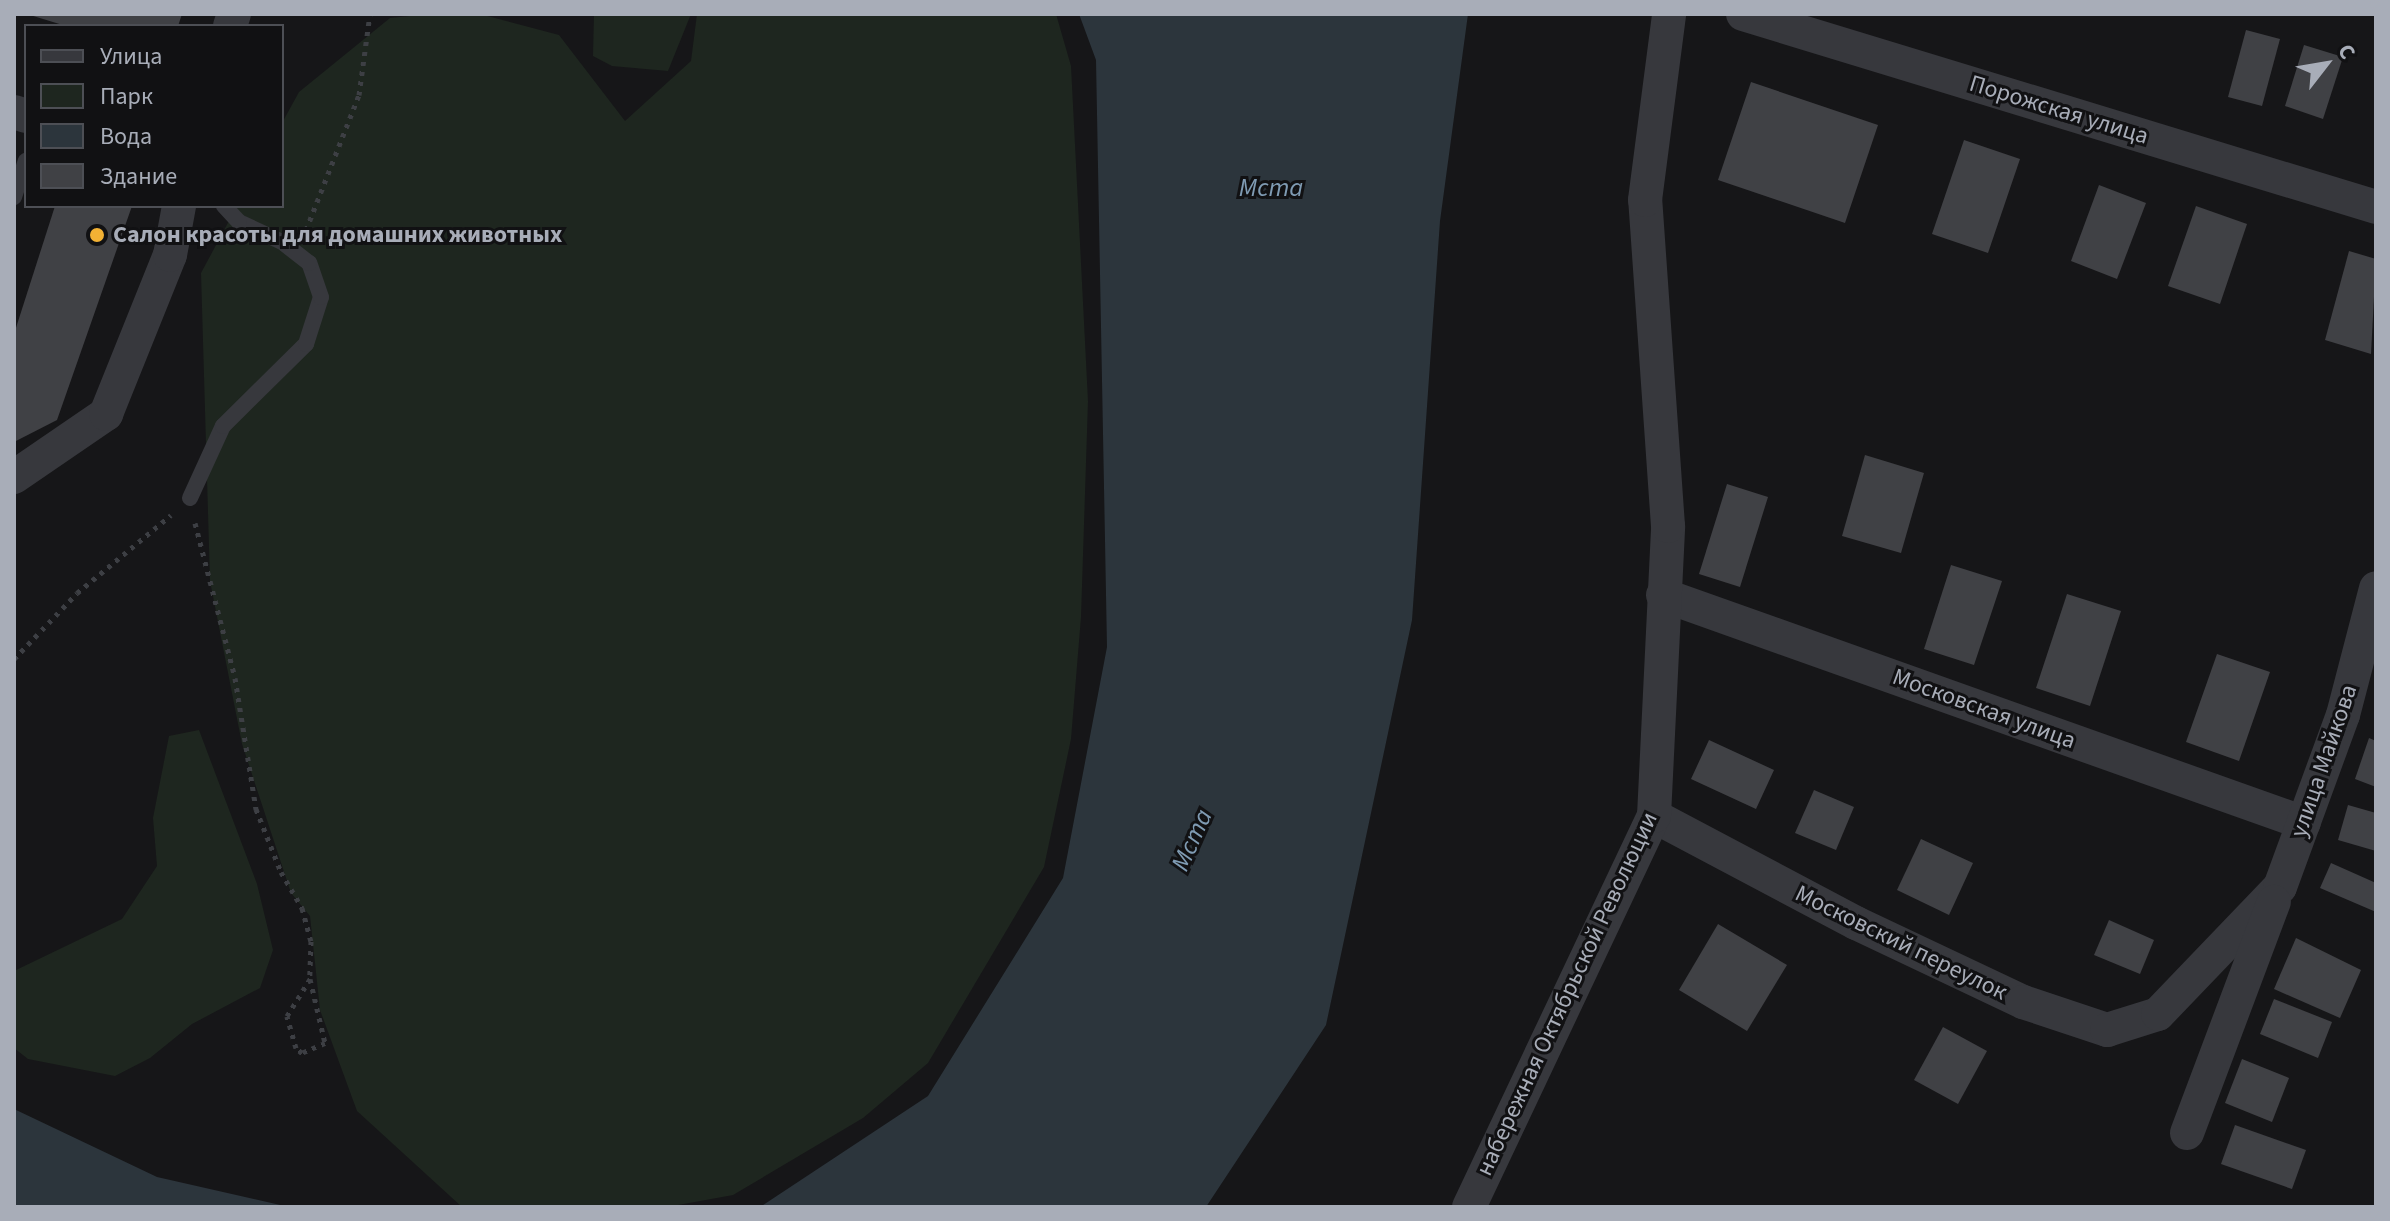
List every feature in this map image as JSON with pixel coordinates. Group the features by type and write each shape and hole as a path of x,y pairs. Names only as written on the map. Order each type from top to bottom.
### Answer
{"street":[{"name":"набережная Октябрьской Революции","path":"1469,1207 1654,816 1668,526 1645,200 1669,14"},
{"name":"Порожская улица","path":"1743,14 2376,207"},
{"path":"14,477 106,414 170,255 179,208"},
{"name":"улица Майкова","path":"2187,1133 2343,715 2376,588"},
{"name":"Московская улица","path":"1663,595 2304,823"},
{"name":"Московский переулок","path":"1654,816 1856,923 2023,1002 2107,1030 2158,1014"},
{"name":"улица Майкова","path":"2158,1014 2280,887"}],"lane":[{"path":"14,197 24,167"},
{"path":"190,498 223,426 306,344 321,297 309,263 239,222 226,208"}],"path":[{"path":"297,254 359,95 370,14"},
{"path":"14,659 77,593 190,498 211,601 235,678 256,809 281,872 302,908 311,941 310,979 325,1043 302,1053 296,1048 287,1016 310,979"}],"green space":[{"path":"480,14 559,35 625,121 691,61 697,14 1056,14 1071,66 1088,401 1081,617 1071,739 1044,867 928,1063 863,1118 733,1195 667,1207 462,1207 357,1111 320,1010 310,916 291,893 242,744 210,581 201,273 236,208 284,208 284,119 299,92 390,18"},
{"path":"594,14 691,14 668,71 612,66 593,56"},
{"path":"199,730 257,884 273,950 260,988 192,1024 150,1058 115,1076 28,1059 14,1048 14,971 122,919 157,866 153,818 169,736"}],"water":[{"name":"Мста","path":"1079,14 1468,14 1440,221 1412,620 1326,1025 1206,1207 760,1207 928,1096 1063,878 1107,647 1096,60"},
{"path":"14,1109 157,1177 289,1207 14,1207"}],"building":[{"path":"182,14 179,24 59,24 30,15"},
{"path":"2246,30 2280,39 2262,106 2228,97"},
{"path":"2304,45 2343,57 2323,119 2285,106"},
{"path":"1751,82 1878,125 1845,223 1718,180"},
{"path":"1964,140 2020,159 1988,253 1932,234"},
{"path":"2099,185 2146,203 2117,279 2071,261"},
{"path":"2196,206 2247,224 2220,304 2168,286"},
{"path":"54,208 131,208 57,420 14,442 14,334"},
{"path":"2349,251 2376,259 2371,354 2325,340"},
{"path":"1865,455 1924,473 1901,553 1842,536"},
{"path":"1727,484 1768,497 1740,587 1699,574"},
{"path":"1951,565 2002,581 1974,665 1924,649"},
{"path":"2067,594 2121,611 2090,706 2036,688"},
{"path":"2217,654 2270,672 2239,761 2186,742"},
{"path":"2369,738 2376,741 2376,787 2355,779"},
{"path":"1709,740 1774,770 1756,809 1691,779"},
{"path":"1814,790 1854,807 1836,850 1795,833"},
{"path":"2348,805 2376,813 2376,851 2338,840"},
{"path":"1921,839 1973,863 1949,915 1897,890"},
{"path":"2331,863 2376,883 2376,912 2320,888"},
{"path":"2109,920 2154,940 2140,974 2094,955"},
{"path":"1718,924 1787,965 1747,1031 1679,990"},
{"path":"2296,938 2361,970 2340,1018 2274,989"},
{"path":"2274,999 2332,1022 2318,1058 2260,1034"},
{"path":"1943,1027 1987,1051 1958,1104 1914,1080"},
{"path":"2242,1059 2289,1078 2272,1122 2225,1103"},
{"path":"2235,1125 2306,1150 2292,1189 2221,1164"}],"place":[{"name":"Салон красоты для домашних животных","path":"97,235"}]}
